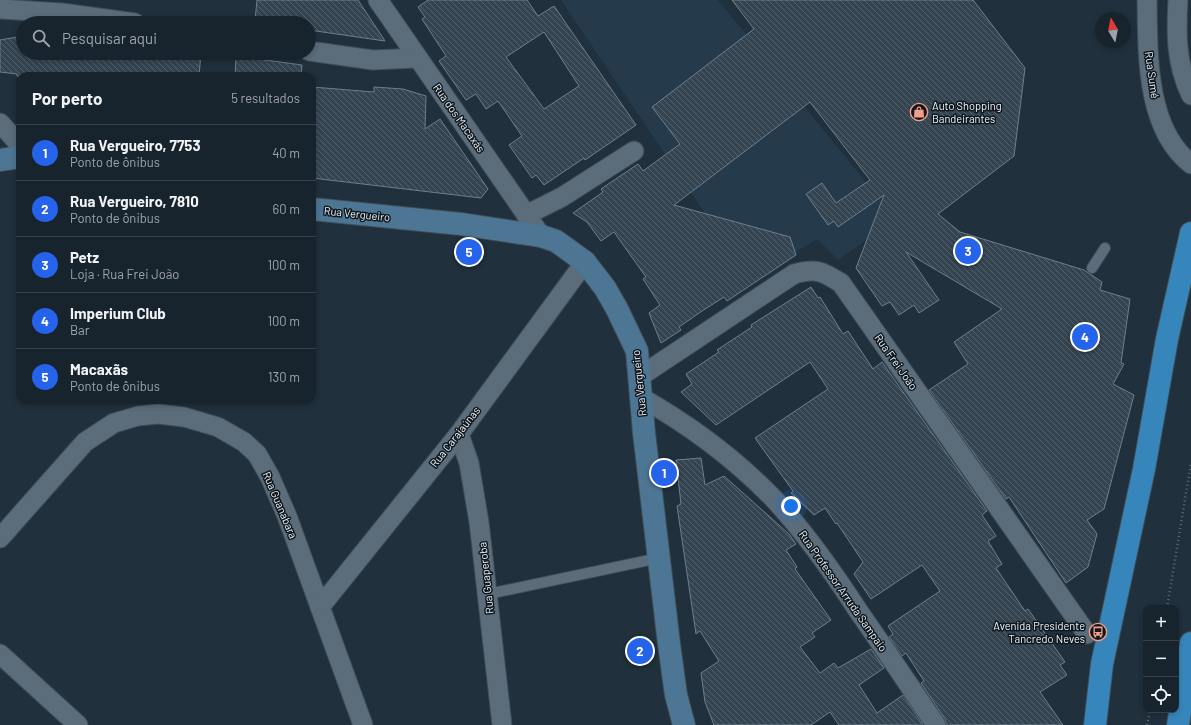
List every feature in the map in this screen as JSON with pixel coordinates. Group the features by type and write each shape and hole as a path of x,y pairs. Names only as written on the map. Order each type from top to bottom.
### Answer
{"highway":[{"path":"1095,725 1102,664 1144,469 1166,339 1191,233"},
{"path":"1178,725 1191,643"}],"main road":[{"path":"0,160 16,158"},
{"name":"Rua Vergueiro","path":"316,209 461,224 541,236 556,241 585,262 605,288 634,342 637,351 659,558 676,695 684,725"}],"street":[{"name":"Rua dos Macaxás","path":"378,0 541,236"},
{"name":"Rua Sumé","path":"1147,0 1148,49 1152,95 1170,139 1180,155 1191,164"},
{"path":"1178,0 1177,51 1183,76 1191,95"},
{"path":"0,8 84,16"},
{"path":"316,52 373,60 417,58"},
{"path":"0,123 16,141"},
{"path":"526,214 562,197 634,150"},
{"name":"Rua Carajaúnas","path":"320,607 459,434 585,262"},
{"name":"Rua Frei João","path":"640,387 794,274 809,270 823,271 840,283 1087,634"},
{"name":"Rua Professor Arruda Sampaio","path":"640,387 665,411 718,449 772,498 800,529 827,564 936,725"},
{"name":"Rua Guanabara","path":"0,538 84,442 114,423 138,416 158,414 184,417 218,427 244,442 257,454 270,477 287,516 363,725"},
{"name":"Rua Guaperoba","path":"459,434 469,463 473,483 488,594 502,725"},
{"path":"0,654 78,725"}],"lane":[{"path":"1092,268 1105,248"},
{"path":"488,594 659,558"}],"path":[{"path":"1167,605 1191,463"},
{"path":"1147,725 1149,713"}],"shaded area":[{"path":"561,0 718,0 896,219 838,260 817,239 770,268 710,221"}],"building":[{"path":"257,0 358,0 385,41 316,31 316,16 255,16"},
{"path":"428,0 527,0 538,16 554,6 636,125 585,160 584,158 544,185 536,175 532,178 509,145 522,136 498,101 486,109 476,94 466,100 439,61 446,56 422,19 425,17 418,7","holes":["544,32 579,86 544,109 506,57"]},
{"path":"732,0 973,0 1025,68 1014,156 938,214 960,232 1084,270 1102,282 1100,290 1130,299 1121,363 1124,364 1113,384 1134,395 1104,509 1087,520 1097,534 1088,567 1066,583 1009,497 1006,499 929,390 968,364 954,342 1002,309 906,252 939,300 919,313 914,305 899,315 890,302 882,306 856,268 884,195 838,227 834,221 828,225 806,194 822,183 836,203 870,180 810,102 674,205 790,237 796,255 727,301 724,297 702,311 679,327 681,330 661,343 649,313 660,305 643,279 646,277 614,232 601,241 587,222 573,213 603,192 601,189 638,164 643,171 680,144 652,107 754,29"},
{"path":"16,37 16,60 200,60 199,72 16,72 16,74 0,72 0,40"},
{"path":"236,60 265,60 302,65 301,72 235,72"},
{"path":"316,87 374,92 374,87 403,89 426,96 425,129 440,119 488,189 481,198 316,178"},
{"path":"811,287 818,298 820,297 843,334 848,331 873,369 882,362 987,511 982,515 996,536 988,541 1002,564 996,568 1025,611 1028,609 1065,662 1060,665 1067,675 1040,692 1063,725 947,725 945,719 921,683 924,681 906,653 902,656 889,637 893,634 888,626 940,591 922,565 871,599 854,574 863,562 837,523 836,524 825,508 814,515 791,493 793,491 755,438 828,389 810,362 716,425 681,392 692,384 686,374 719,352 717,350 752,327 751,325"},
{"path":"701,458 705,485 724,476 789,534 796,544 786,550 797,567 795,569 831,620 812,633 815,637 800,647 820,673 834,663 838,668 871,649 884,668 859,685 877,713 903,695 923,725 839,725 830,712 811,725 714,725 705,702 701,673 719,661 700,631 696,634 677,506 681,504 676,460"}],"place":[{"name":"Auto Shopping Bandeirantes","path":"919,112"},
{"name":"Petz","path":"968,251"},
{"name":"Macaxãs","path":"469,252"},
{"name":"Imperium Club","path":"1085,337"},
{"name":"Rua Vergueiro, 7753","path":"664,473"},
{"name":"Avenida Presidente Tancredo Neves","path":"1098,632"},
{"name":"Rua Vergueiro, 7810","path":"640,651"}]}
